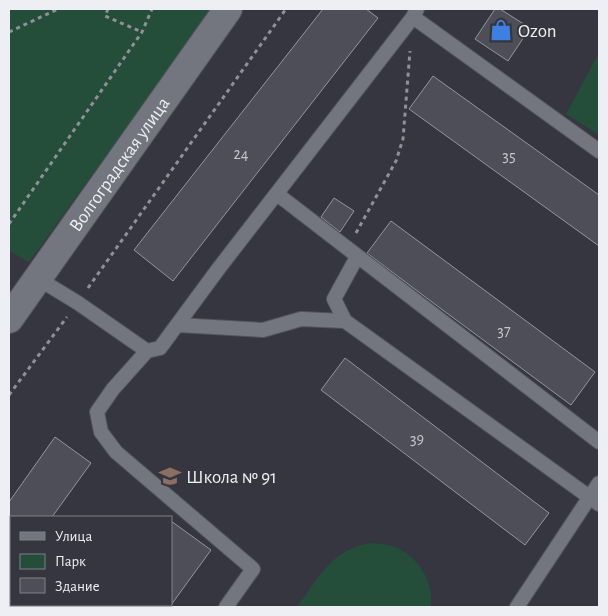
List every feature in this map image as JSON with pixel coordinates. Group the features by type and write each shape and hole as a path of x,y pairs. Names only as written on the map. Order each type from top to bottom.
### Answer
{"main road":[{"name":"Волгоградская улица","path":"9,319 228,9"}],"lane":[{"path":"226,607 253,569 116,452 101,432 97,412 146,351 160,348 219,268 415,13 599,151"},
{"path":"277,194 599,442"},
{"path":"354,254 334,299 345,321 594,501"},
{"path":"37,278 78,303 146,351"},
{"path":"178,325 263,330 301,319 345,321"},
{"path":"518,607 594,501 599,483"}],"path":[{"path":"9,32 58,9"},
{"path":"108,9 105,16 142,32"},
{"path":"9,224 142,32 152,9"},
{"path":"9,395 78,303 286,9"},
{"path":"354,254 353,238 396,161 403,140 415,13"}],"green space":[{"path":"10,9 212,9 29,262 9,251"},
{"path":"599,53 599,135 566,114"},
{"path":"372,543 395,547 404,551 418,564 430,588 431,607 297,607 320,575 336,558 358,546"}],"building":[{"path":"323,9 366,9 378,18 173,281 134,250"},
{"path":"495,9 500,9 530,28 508,61 475,39"},
{"path":"433,76 599,195 599,246 409,109"},
{"path":"334,198 354,211 340,232 321,217"},
{"path":"391,221 595,372 571,405 367,253"},
{"path":"345,358 549,513 525,545 321,390"},
{"path":"55,437 91,463 53,516 9,517 9,502"},
{"path":"172,522 211,550 172,604"}],"place":[{"name":"Ozon","path":"501,30"},
{"name":"Школа № 91","path":"170,476"}]}
